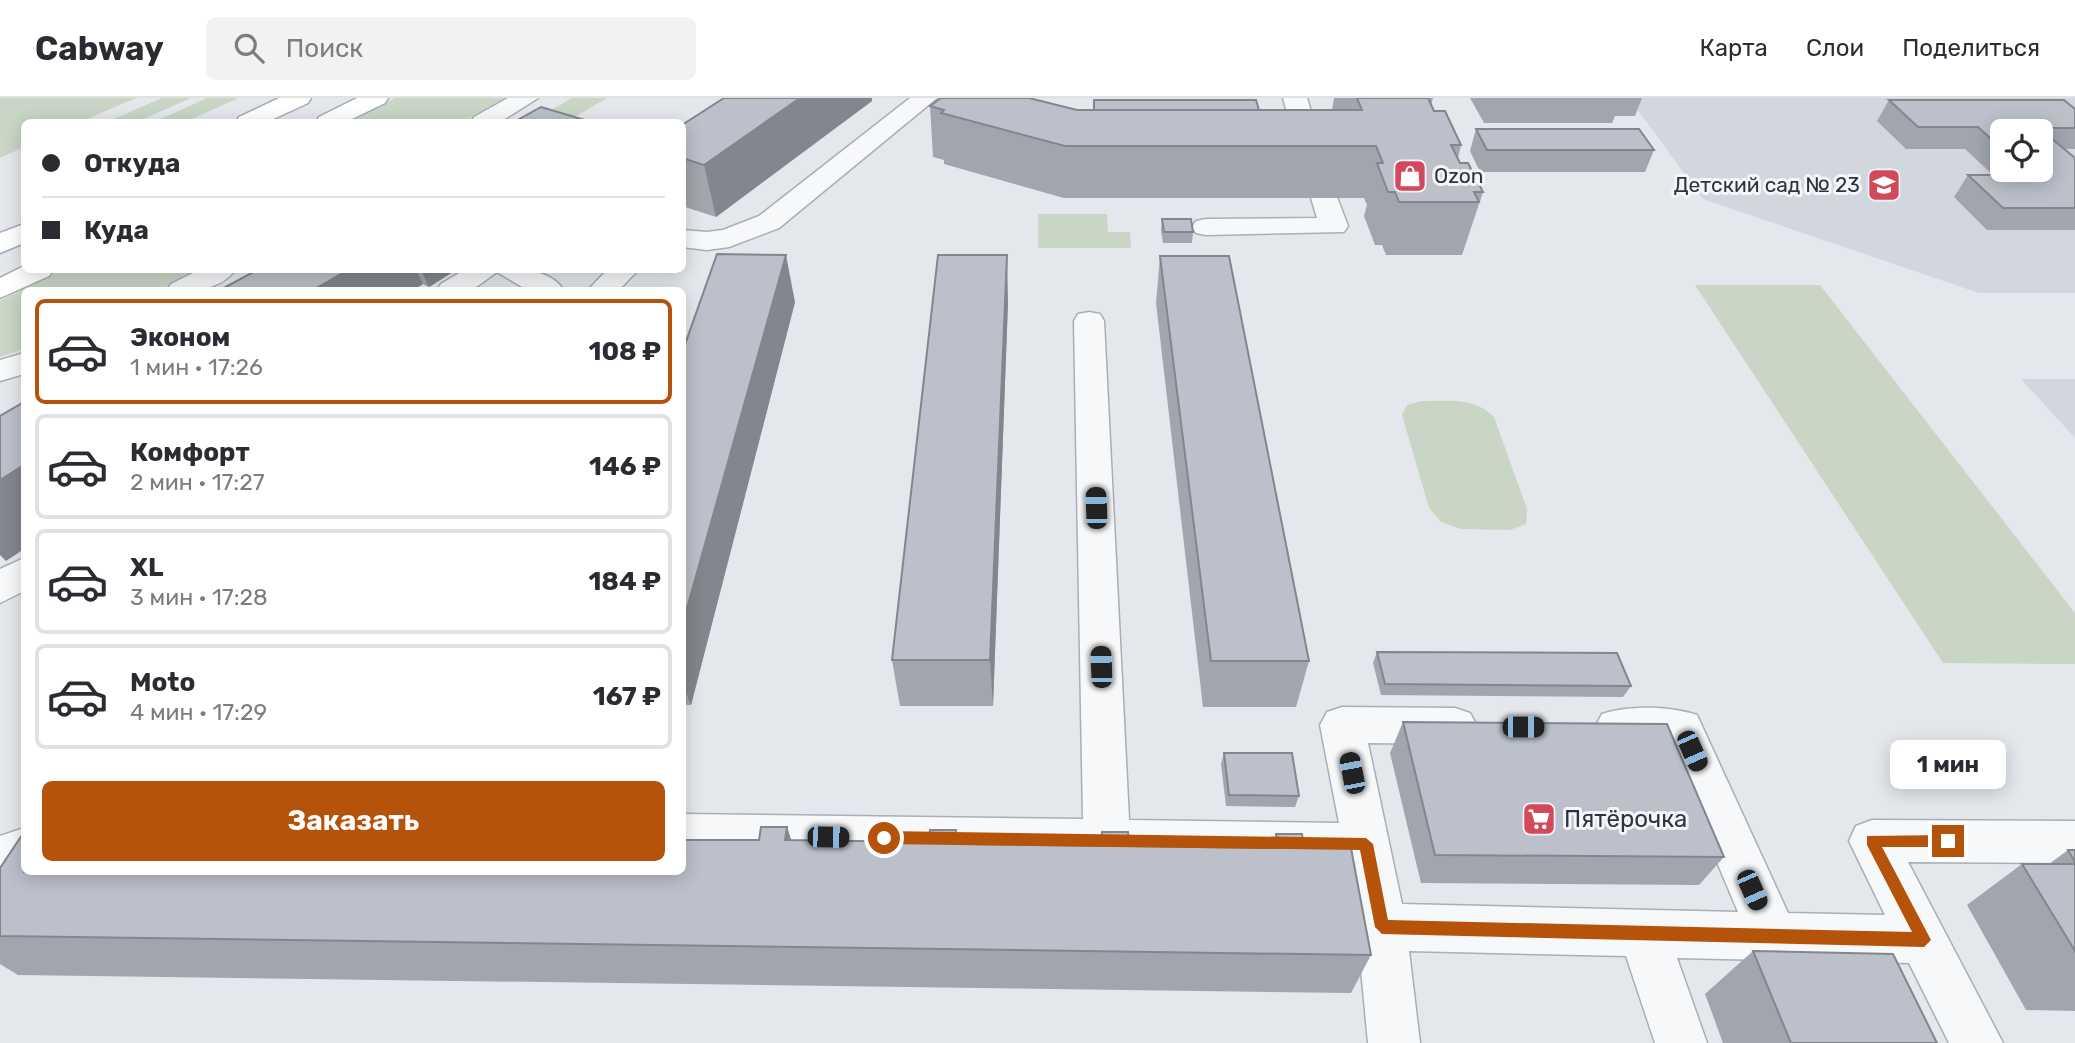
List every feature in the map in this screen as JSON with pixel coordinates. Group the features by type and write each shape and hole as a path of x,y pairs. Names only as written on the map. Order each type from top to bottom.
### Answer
{"main road":[{"path":"254,119 299,98"},
{"path":"334,119 376,98"},
{"path":"0,244 21,234"},
{"path":"0,289 33,273"}],"street":[{"path":"499,119 526,98"},
{"path":"1281,142 1311,151 1295,98"},
{"path":"686,238 707,241 729,238 769,222 935,99"},
{"path":"1206,227 1334,226 1325,198"},
{"path":"188,287 214,273"},
{"path":"457,287 479,273"},
{"path":"516,273 543,287"},
{"path":"606,287 621,273"},
{"path":"1089,321 1107,841"},
{"path":"0,372 21,364"},
{"path":"0,588 21,574"},
{"path":"1394,1043 1382,927 1342,725 1495,726"},
{"path":"1578,727 1682,728 1773,936"},
{"path":"686,835 1366,844"},
{"path":"1976,1043 1872,841 2075,842"},
{"path":"1382,927 1924,940"},
{"path":"1643,933 1681,1043"}],"shaded area":[{"name":"Детский сад № 23","path":"1629,98 2075,98 2075,293 1979,293 1703,199"},
{"path":"2021,379 2075,379 2075,438"}],"green space":[{"path":"0,98 136,98 87,119 21,119 21,148 0,158"},
{"path":"162,98 191,98 144,119 114,119"},
{"path":"207,98 238,98 192,119 161,119"},
{"path":"395,98 506,98 468,119 353,119"},
{"path":"572,98 607,98 571,119 537,118"},
{"path":"1038,214 1107,214 1108,232 1130,232 1131,248 1038,248"},
{"path":"56,273 191,273 165,287 28,287"},
{"path":"1695,285 1820,285 2075,613 2075,664 1943,663"},
{"path":"21,290 21,350 0,357 0,301"},
{"path":"1422,401 1470,403 1494,417 1527,509 1526,524 1510,530 1461,529 1441,522 1429,508 1402,415 1407,405"}],"building":[{"path":"724,98 800,98 704,165 686,159 686,122"},
{"path":"941,98 1029,98 1077,110 1362,110 1357,98 1428,98 1434,111 1445,111 1461,145 1451,145 1460,163 1468,163 1483,192 1474,192 1479,202 1399,202 1395,192 1388,192 1377,163 1383,163 1376,146 1065,146 941,113 944,110 930,106"},
{"path":"1094,100 1256,100 1259,110 1094,110"},
{"path":"1889,100 2064,100 2075,109 2075,128 2053,128 2053,119 1990,119 1990,138 1978,127 1918,127"},
{"path":"541,107 582,119 519,119"},
{"path":"1476,129 1639,129 1654,150 1487,150"},
{"path":"2053,140 2075,158 2075,208 2003,208 1968,175 1990,175 1990,182 2053,182"},
{"path":"1162,219 1191,219 1193,232 1164,232"},
{"path":"717,254 786,255 686,612 686,342"},
{"path":"938,255 1007,255 990,660 892,660"},
{"path":"1160,256 1229,256 1309,661 1211,661"},
{"path":"251,273 343,273 318,287 226,287"},
{"path":"21,404 21,467 0,480 0,416"},
{"path":"1377,652 1617,653 1631,686 1385,684"},
{"name":"Пятёрочка","path":"1403,722 1667,724 1724,857 1435,855"},
{"path":"1224,753 1292,753 1299,796 1229,795"},
{"path":"761,827 787,827 785,840 928,842 930,830 956,830 955,844 1102,846 1102,832 1128,832 1129,846 1278,848 1276,834 1302,834 1304,848 1351,848 1371,955 0,936 0,868 21,836 21,875 686,875 686,840 759,840"},
{"path":"2068,850 2075,850 2075,862"},
{"path":"2022,864 2075,864 2075,951"},
{"path":"1753,951 1893,954 1937,1043 1791,1043"}],"place":[{"name":"Ozon","path":"1410,176"},
{"name":"Детский сад № 23","path":"1884,185"},
{"name":"Пятёрочка","path":"1539,819"}],"route":[{"path":"884,838 1366,844 1382,927 1924,940 1872,841 1948,841"}]}
